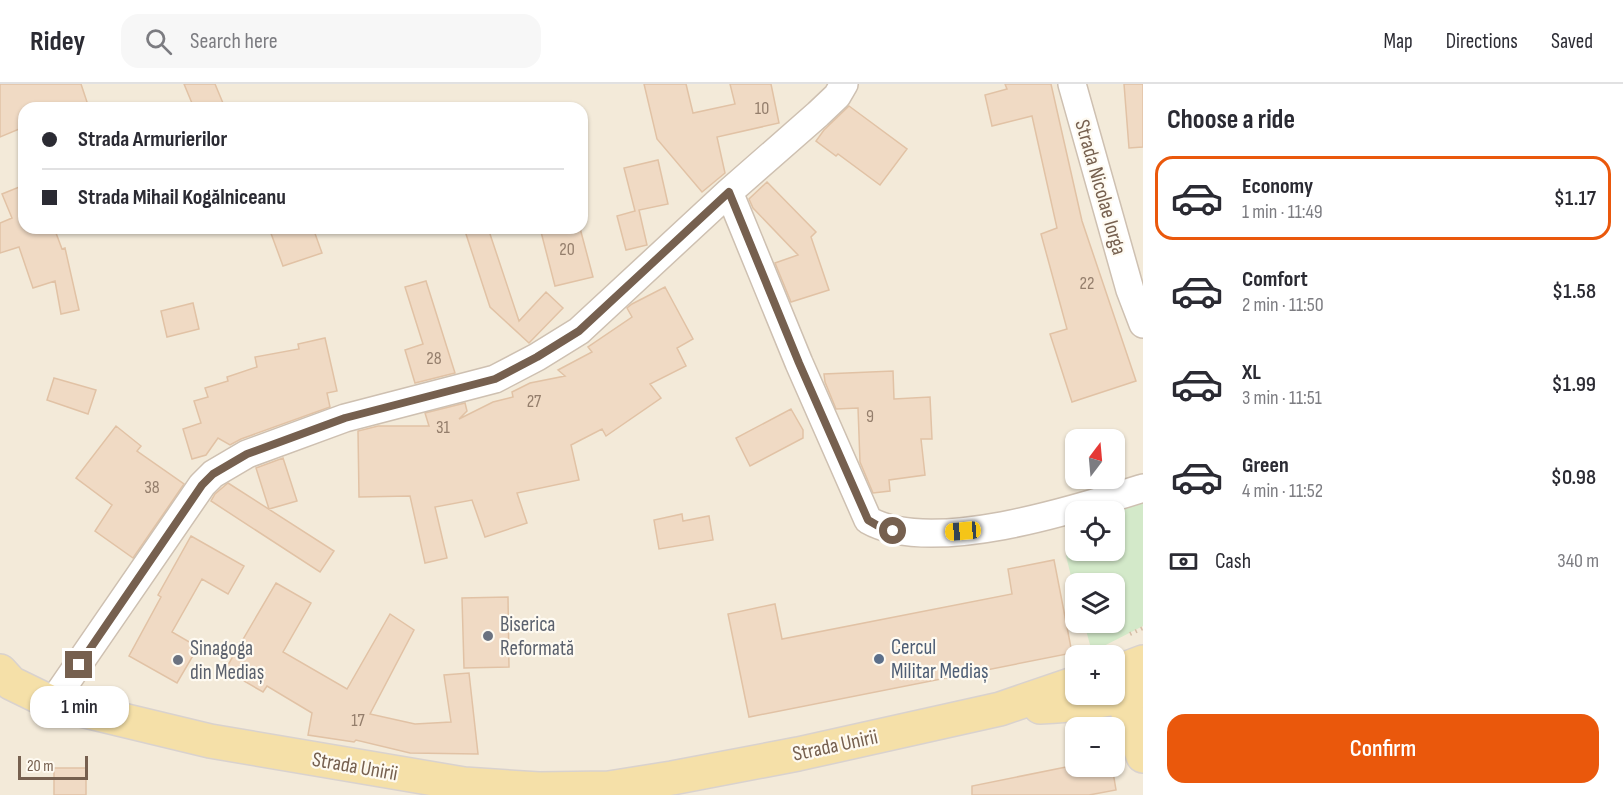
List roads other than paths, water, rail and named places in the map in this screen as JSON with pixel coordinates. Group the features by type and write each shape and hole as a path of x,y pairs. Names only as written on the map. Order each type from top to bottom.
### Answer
{"main road":[{"name":"Strada Unirii","path":"999,709 1077,706 1131,676"},
{"path":"1131,676 1143,756"},
{"name":"Strada Unirii","path":"4,680 52,704 210,741 464,784 577,792 672,778 798,754 999,709 1065,688"}],"street":[{"path":"52,704 202,485 213,474 247,454 345,418 495,379 537,357 579,331 729,192 818,114 837,96 844,84"},
{"name":"Strada Nicolae Iorga","path":"1072,84 1130,290 1143,324"},
{"path":"729,192 799,363 868,520 893,531 922,534 984,529 1069,512 1143,488"}],"place":[{"name":"Biserica Reformată","path":"488,636"},
{"name":"Cercul Militar Mediaș","path":"879,659"},
{"name":"Sinagoga din Mediaș","path":"178,660"}]}
